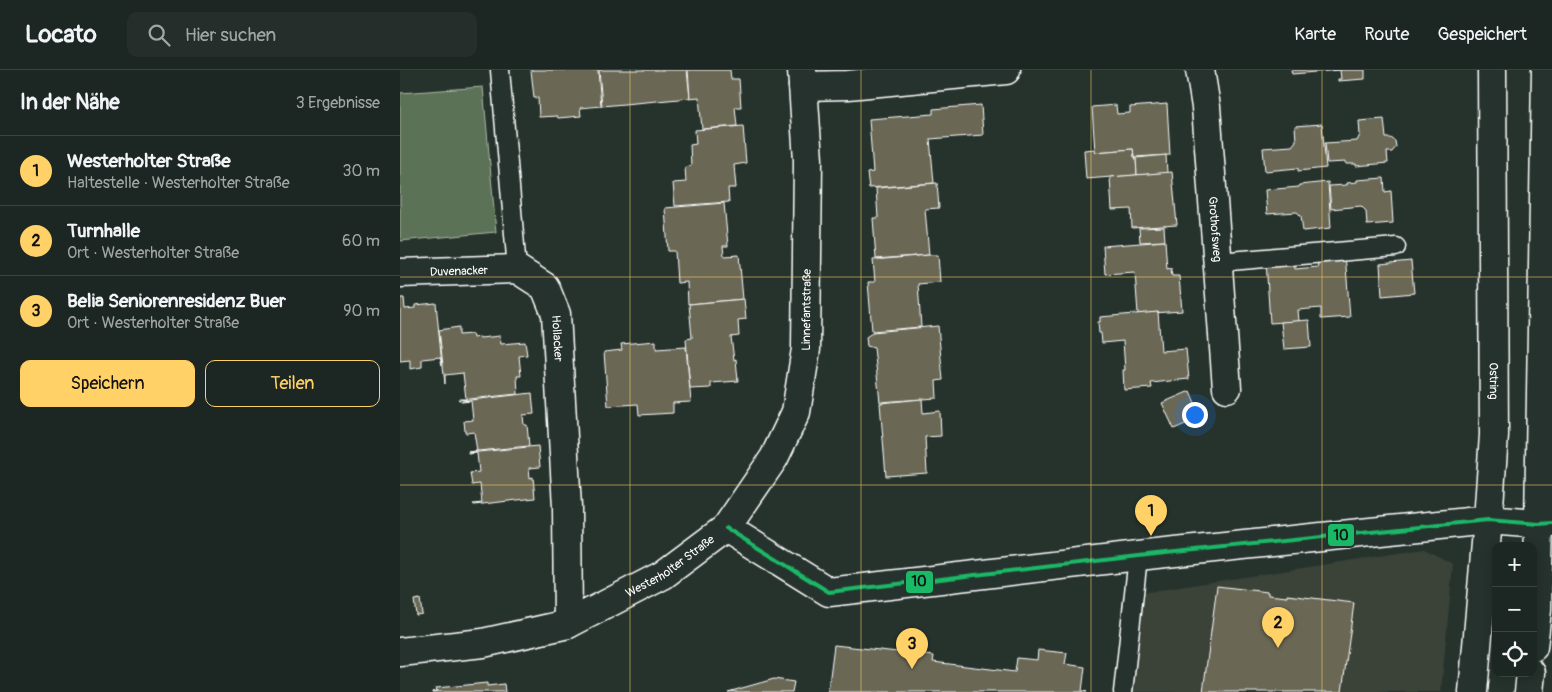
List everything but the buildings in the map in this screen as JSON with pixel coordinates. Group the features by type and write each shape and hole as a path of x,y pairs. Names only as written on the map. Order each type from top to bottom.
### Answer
{"street":[{"path":"802,78 848,85 1006,70"},
{"name":"Grothofsweg","path":"1200,70 1206,106 1227,388"},
{"name":"Ostring","path":"1473,692 1494,434 1492,70"},
{"path":"1535,632 1545,523 1547,341 1546,70"},
{"name":"Linnefantstraße","path":"726,528 774,458 796,412 806,349 808,160 802,78"},
{"name":"Duvenacker","path":"400,273 517,269"},
{"name":"Hollacker","path":"517,269 545,287 556,314 567,507 568,624"},
{"name":"Westerholter Straße","path":"400,652 483,642 568,624 663,575 726,528 829,592 1488,520 1545,523"},
{"path":"1529,692 1531,677"}],"lane":[{"path":"500,70 517,269"},
{"path":"1218,262 1396,248"},
{"path":"1123,692 1138,557"}],"shaded area":[{"path":"1424,549 1453,564 1441,692 1128,692 1141,593"}],"green space":[{"path":"483,87 496,232 400,241 400,93"}],"transit line":[{"name":"10","path":"726,528 829,592 1156,554 1488,520 1539,524 1552,523"}],"place":[{"name":"Westerholter Straße","path":"1151,536"},
{"name":"Turnhalle","path":"1278,648"},
{"name":"Belia Seniorenresidenz Buer","path":"912,669"}]}
